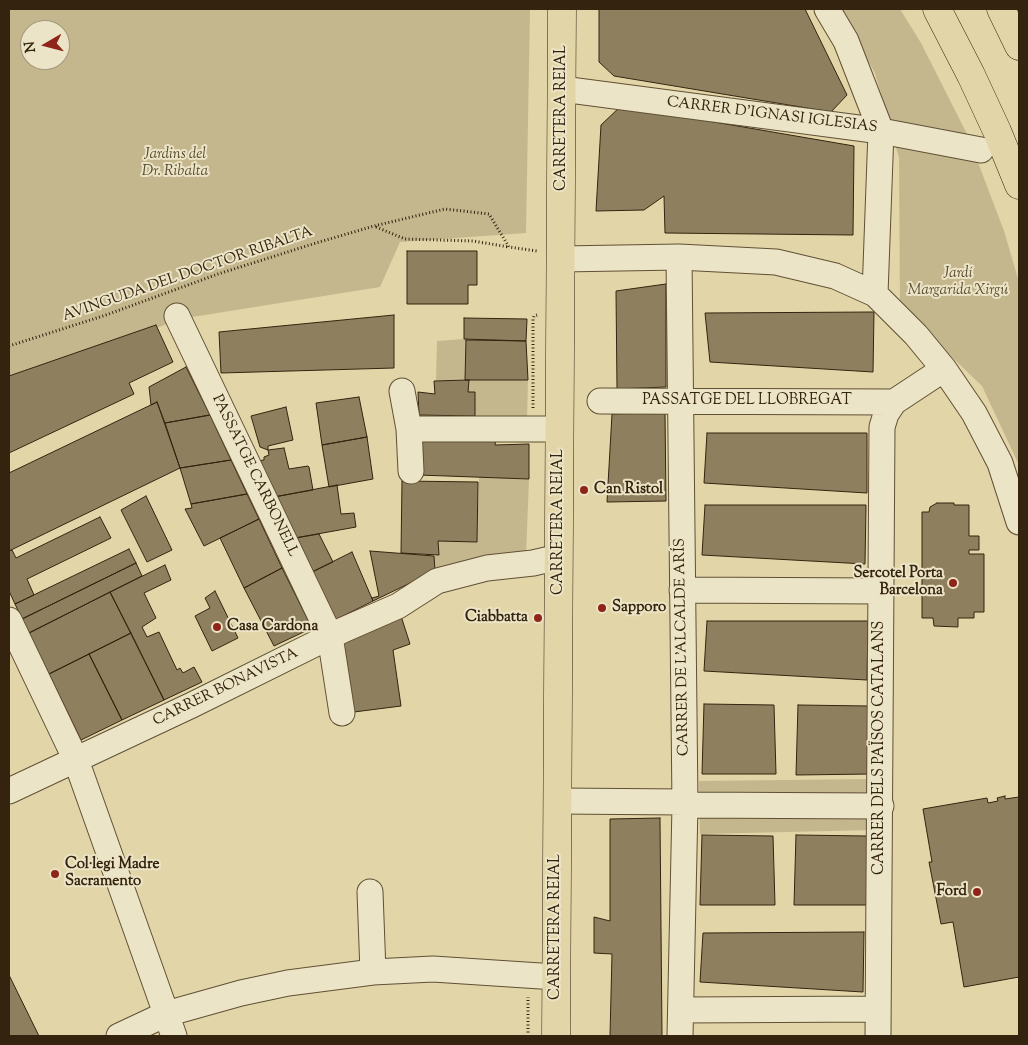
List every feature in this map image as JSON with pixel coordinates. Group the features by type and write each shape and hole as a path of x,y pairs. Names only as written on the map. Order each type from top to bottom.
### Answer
{"main road":[{"name":"CARRETERA REIAL","path":"556,1036 562,9"},
{"path":"937,9 983,99 1019,185"},
{"path":"1001,9 1019,46"}],"street":[{"path":"826,9 846,41 881,131 875,294"},
{"name":"CARRER D'IGNASI IGLESIAS","path":"562,89 881,131 980,150"},
{"path":"561,259 679,257 776,262 835,276 875,294 916,335 944,369 974,413 1000,463 1019,522"},
{"name":"CARRER DE L'ALCALDE ARÍS","path":"679,257 685,803 680,1036"},
{"name":"PASSATGE CARBONELL","path":"177,316 330,636 342,713"},
{"name":"CARRER DELS PAÏSOS CATALANS","path":"878,1036 882,427 886,414 894,402 944,369"},
{"path":"402,391 409,429 411,471"},
{"name":"PASSATGE DEL LLOBREGAT","path":"600,401 894,402"},
{"path":"409,429 560,430"},
{"name":"CARRER BONAVISTA","path":"9,791 192,705 330,636 398,606 437,581 487,568 533,563 559,557"},
{"path":"682,590 881,591"},
{"path":"9,620 76,760 170,1025"},
{"path":"557,801 880,806"},
{"path":"370,892 373,972"},
{"path":"119,1036 170,1025 241,993 288,983 373,972 432,969 556,977"},
{"path":"681,1010 878,1009"}],"path":[{"name":"AVINGUDA DEL DOCTOR RIBALTA","path":"9,346 106,315 218,274 374,226 445,209 489,214 510,247"},
{"path":"374,226 405,239 473,241 544,251 561,259"}],"green space":[{"name":"Jardins del Dr. Ribalta","path":"9,9 530,9 526,233 400,242 380,287 180,319 9,385"},
{"name":"Jardí Margarida Xirgú","path":"839,9 900,9 921,43 968,136 1004,231 1019,282 1019,465 982,386 900,307 899,158 875,73"},
{"path":"466,340 465,380 436,380 437,341"},
{"path":"469,380 528,380 527,420 419,419 419,415 475,416 475,393 468,392"},
{"path":"479,477 529,479 526,556 435,571 434,556 439,554 438,541 477,541"},
{"path":"872,779 874,830 700,834 699,781"}],"building":[{"path":"599,9 805,9 847,95 831,112 614,76 599,62"},
{"path":"621,106 854,146 853,235 665,233 664,196 644,210 596,211 601,125"},
{"path":"407,251 477,251 477,285 468,285 468,304 407,304"},
{"path":"666,284 666,387 617,389 616,291"},
{"path":"874,312 873,372 710,362 705,313"},
{"path":"394,315 394,368 221,373 219,332"},
{"path":"464,318 527,319 526,341 464,339"},
{"path":"156,325 173,362 129,383 134,394 9,453 9,376"},
{"path":"466,340 526,341 528,380 465,380"},
{"path":"186,367 210,415 165,423 157,402 151,405 149,387"},
{"path":"469,380 468,392 475,392 475,416 419,415 418,392 435,394 434,381"},
{"path":"359,397 367,437 322,445 316,403"},
{"path":"157,402 180,468 9,551 9,473"},
{"path":"286,407 293,440 268,446 268,450 260,447 251,416"},
{"path":"665,412 666,501 607,502 612,414"},
{"path":"210,415 231,460 180,468 165,423"},
{"path":"707,433 867,433 867,493 704,483"},
{"path":"367,437 373,479 329,487 322,445"},
{"path":"423,438 496,438 495,445 529,444 529,479 419,475 417,448"},
{"path":"284,448 289,469 309,467 313,490 274,497 257,461 264,460 264,457 269,455 268,450"},
{"path":"231,460 247,494 191,504 180,468"},
{"path":"402,481 478,482 477,542 438,541 439,555 401,553"},
{"path":"337,485 341,514 354,513 356,527 295,538 274,497"},
{"path":"247,494 259,519 204,546 185,509 192,508 191,504"},
{"path":"146,496 172,550 147,562 121,510"},
{"name":"Sercotel Porta Barcelona","path":"937,503 969,505 969,536 979,536 979,550 969,550 969,554 984,554 984,612 974,612 974,618 958,618 958,627 934,626 933,618 922,618 922,512 929,512 930,507"},
{"path":"705,505 866,505 865,564 702,555"},
{"path":"100,517 111,538 27,579 34,595 15,604 9,591 9,551 12,550 16,558"},
{"path":"259,519 282,568 244,588 220,538"},
{"path":"319,534 333,562 312,572 295,538"},
{"path":"129,549 136,563 22,619 15,604"},
{"path":"370,551 434,556 435,571 373,601 372,598 379,596"},
{"path":"352,552 373,601 335,620 312,572"},
{"path":"136,563 142,576 29,633 22,619"},
{"path":"165,565 171,580 144,593 156,618 142,627 147,637 159,632 177,670 180,668 183,673 194,667 202,682 164,700 110,592"},
{"path":"282,568 312,628 274,646 244,588"},
{"name":"Casa Cardona","path":"215,591 238,638 212,651 195,616 210,608 205,598"},
{"path":"110,592 131,633 49,674 29,633"},
{"path":"401,616 410,644 393,650 401,706 354,712 343,642"},
{"path":"707,621 868,621 867,680 704,671"},
{"path":"131,633 164,700 122,720 89,654"},
{"path":"89,654 122,720 81,740 49,674"},
{"path":"704,704 774,705 776,774 702,774"},
{"path":"798,705 869,706 871,774 796,775"},
{"name":"Ford","path":"1005,796 1005,799 1019,797 1019,977 964,987 953,922 941,924 929,862 932,862 923,809 987,798 988,803 998,801 997,798"},
{"path":"660,818 662,1036 610,1036 612,954 594,953 594,917 610,921 610,819"},
{"path":"702,835 773,836 775,905 700,905"},
{"path":"796,835 867,836 869,905 794,905"},
{"path":"864,932 863,992 700,982 703,933"},
{"path":"9,975 39,1036 9,1036"}],"place":[{"name":"Can Ristol","path":"584,490"},
{"name":"Sercotel Porta Barcelona","path":"953,583"},
{"name":"Sapporo","path":"602,608"},
{"name":"Ciabbatta","path":"538,618"},
{"name":"Casa Cardona","path":"217,627"},
{"name":"Col·legi Madre Sacramento","path":"55,874"},
{"name":"Ford","path":"977,892"}]}
